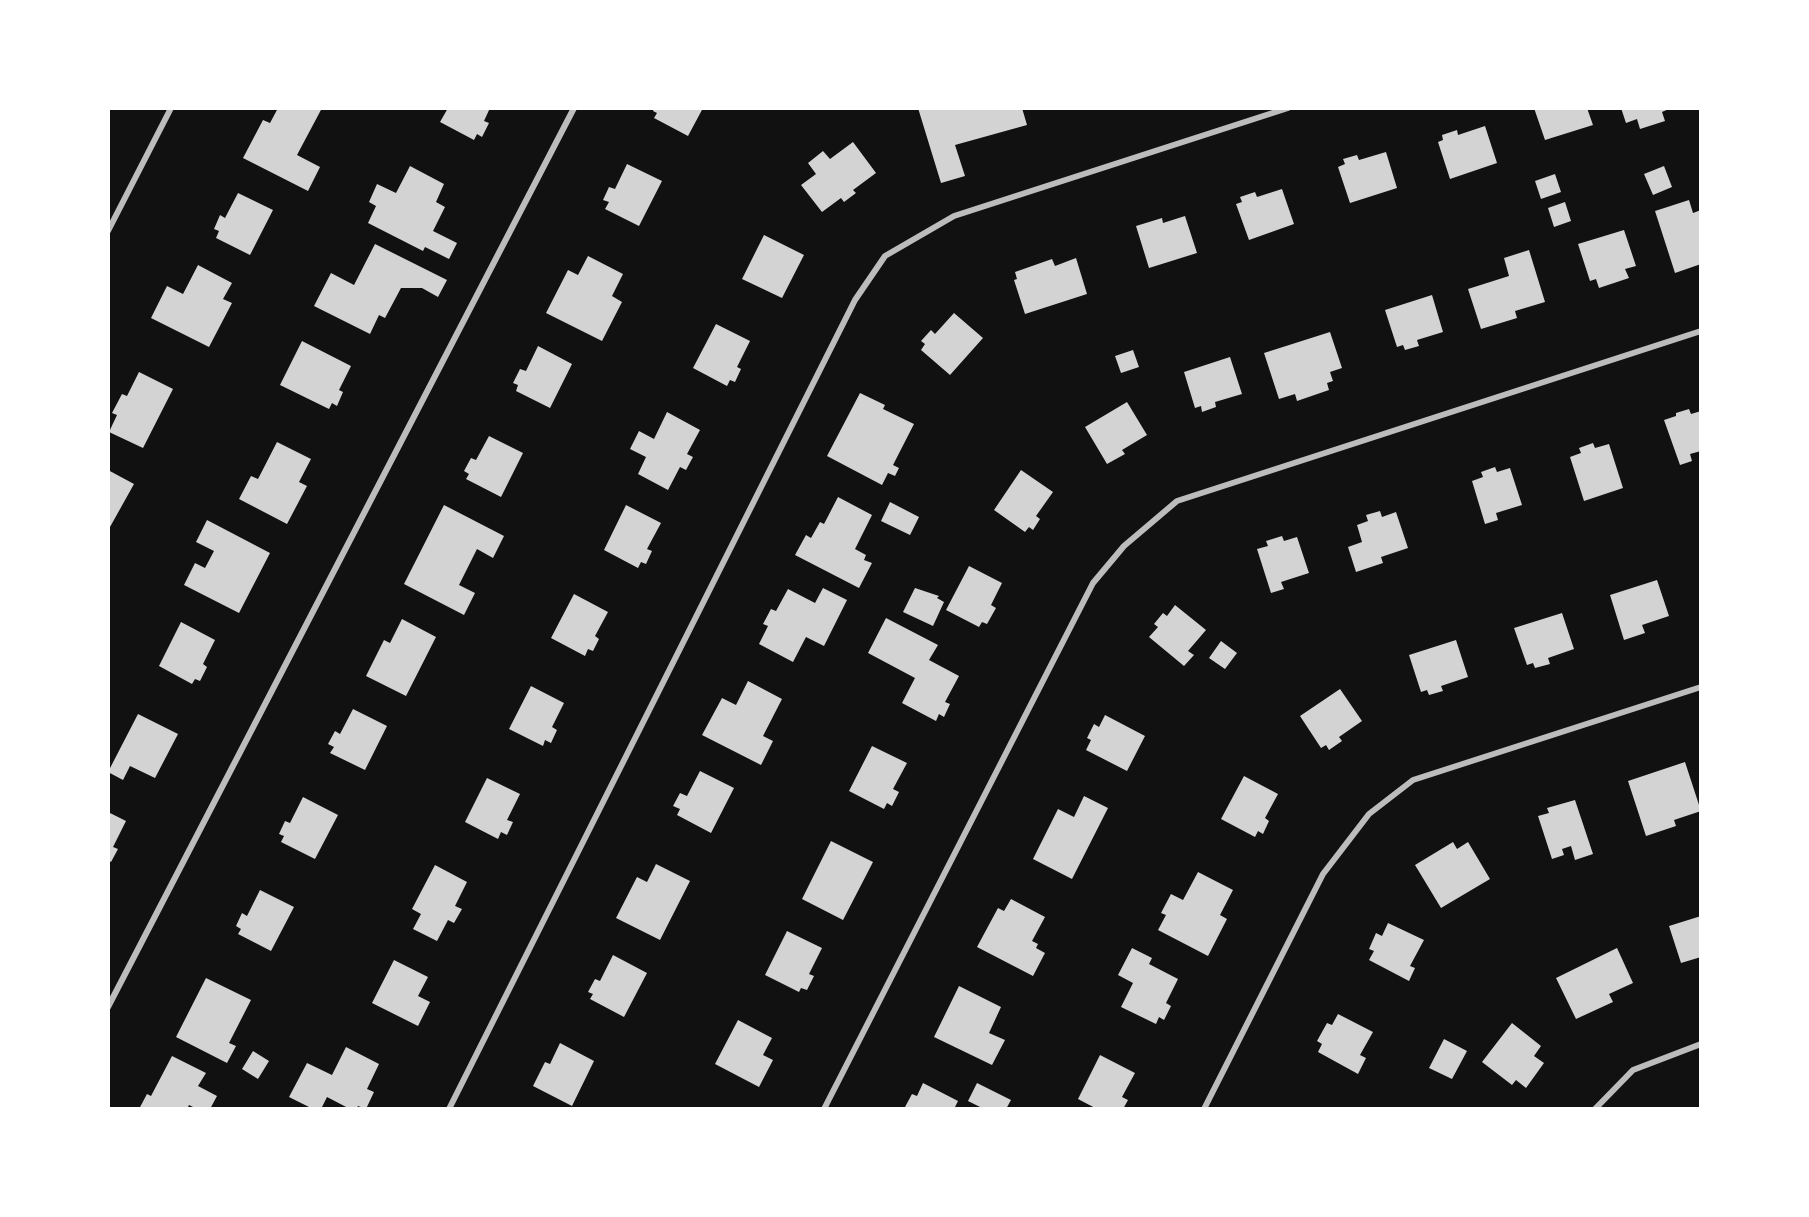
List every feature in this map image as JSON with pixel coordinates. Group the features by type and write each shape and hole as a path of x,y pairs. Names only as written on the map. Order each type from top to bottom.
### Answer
{"street":[{"path":"108,231 171,108"},
{"path":"108,1007 574,108"},
{"path":"449,1109 855,300 885,256 954,216 1288,108"},
{"path":"824,1109 1093,584 1124,546 1178,501 1701,331"},
{"path":"1204,1109 1323,874 1369,814 1413,780 1701,687"},
{"path":"1595,1109 1633,1070 1701,1044"}],"building":[{"path":"278,108 322,108 297,155 320,167 308,191 243,158 263,120 270,123"},
{"path":"448,108 490,108 484,121 489,123 482,137 477,134 474,140 440,122"},
{"path":"654,108 703,108 688,136 654,118 657,113 653,111"},
{"path":"918,108 1022,108 1027,125 955,145 965,176 941,183"},
{"path":"1534,108 1587,108 1593,125 1545,140"},
{"path":"1621,108 1671,108 1662,112 1665,121 1640,129 1637,119 1626,123"},
{"path":"1485,126 1497,163 1450,179 1438,142 1443,140 1442,135 1457,130 1458,135"},
{"path":"853,142 876,173 853,190 856,193 844,202 841,198 822,212 801,185 816,174 808,163 823,151 830,159"},
{"path":"1386,152 1397,188 1350,203 1338,167 1345,164 1343,159 1357,155 1359,160"},
{"path":"627,164 662,181 639,226 605,209 609,202 603,200 609,187 615,189"},
{"path":"410,166 444,184 436,202 445,207 433,231 457,243 449,259 425,247 423,251 368,223 376,206 369,202 377,184 396,193"},
{"path":"1664,166 1672,187 1653,195 1644,174"},
{"path":"1555,174 1561,192 1541,199 1535,181"},
{"path":"1282,189 1294,224 1249,240 1236,204 1242,202 1240,197 1255,192 1257,197"},
{"path":"238,193 273,210 250,255 216,238 219,231 214,229 220,215 225,218"},
{"path":"1689,200 1693,213 1701,210 1701,264 1675,273 1655,211"},
{"path":"1565,202 1571,221 1554,227 1548,208"},
{"path":"1185,216 1197,253 1149,268 1136,226 1162,218 1163,223"},
{"path":"1624,230 1636,266 1625,269 1629,278 1599,288 1596,279 1590,281 1578,244"},
{"path":"764,235 804,255 782,298 742,279"},
{"path":"375,244 447,280 438,297 422,288 401,288 385,318 379,315 370,334 314,306 331,273 354,285"},
{"path":"1529,250 1545,302 1515,311 1517,318 1481,329 1468,289 1509,276 1504,258"},
{"path":"588,256 623,274 612,296 622,302 602,341 546,313 568,270 578,275"},
{"path":"1076,258 1087,294 1025,314 1014,280 1017,279 1015,272 1052,259 1055,266"},
{"path":"198,265 232,283 223,299 232,303 209,347 151,318 167,286 183,294"},
{"path":"1432,295 1443,332 1417,340 1419,346 1405,350 1403,345 1397,347 1385,310"},
{"path":"954,313 983,338 950,375 921,350 925,344 921,341 931,330 935,334"},
{"path":"716,324 750,341 737,367 741,369 735,382 730,380 727,386 693,368"},
{"path":"1330,332 1342,368 1330,372 1333,381 1327,383 1329,390 1297,401 1295,394 1279,399 1264,353"},
{"path":"302,341 351,366 339,390 343,392 337,406 332,403 329,409 280,385"},
{"path":"538,346 572,364 550,408 516,391 518,385 513,383 520,369 526,371"},
{"path":"1133,350 1139,367 1121,373 1115,356"},
{"path":"1230,357 1242,394 1215,402 1216,407 1202,412 1201,406 1195,408 1184,372"},
{"path":"139,372 173,389 143,448 109,432 117,415 112,413 122,394 127,396"},
{"path":"860,393 885,405 883,409 914,424 893,465 899,468 895,476 888,473 882,485 827,456"},
{"path":"1127,402 1147,435 1122,450 1125,454 1107,464 1085,427"},
{"path":"1689,409 1691,414 1701,411 1701,451 1690,454 1692,461 1680,465 1664,420"},
{"path":"667,412 700,430 687,454 693,457 686,470 680,467 668,490 638,474 646,457 630,449 639,431 654,439"},
{"path":"489,436 523,453 501,497 466,479 469,474 464,471 471,458 476,460"},
{"path":"277,442 311,459 299,482 307,486 287,524 239,499 251,476 258,479"},
{"path":"1593,443 1595,448 1609,444 1623,488 1584,501 1570,457 1581,453 1579,448"},
{"path":"1495,467 1497,472 1510,468 1522,505 1496,513 1498,520 1485,524 1472,481 1483,477 1481,472"},
{"path":"108,470 134,484 110,527 108,526"},
{"path":"1021,470 1053,492 1036,516 1040,519 1033,530 1029,527 1025,532 994,510"},
{"path":"838,497 872,515 855,549 866,555 864,560 872,563 859,588 795,555 806,535 811,538 820,522 824,524"},
{"path":"890,502 919,517 910,535 881,521"},
{"path":"444,505 504,536 493,558 477,549 459,585 475,593 464,615 404,584"},
{"path":"626,505 661,523 647,549 652,551 646,564 641,562 638,568 604,550"},
{"path":"1380,511 1382,517 1396,512 1408,548 1381,557 1383,563 1356,572 1348,547 1362,542 1357,525 1368,521 1366,515"},
{"path":"207,520 270,553 239,613 184,585 195,563 205,568 214,551 196,542"},
{"path":"1282,536 1284,541 1297,537 1309,573 1281,582 1284,589 1271,593 1257,549 1268,546 1266,541"},
{"path":"969,566 1002,583 991,605 996,608 987,624 982,622 979,627 946,610"},
{"path":"1657,580 1669,616 1642,625 1645,633 1624,640 1610,595"},
{"path":"823,588 847,600 824,646 806,637 793,662 759,644 768,626 763,624 771,609 776,611 788,589 815,603"},
{"path":"915,588 939,596 937,598 944,602 933,626 903,612"},
{"path":"574,594 608,612 595,636 599,639 593,651 588,649 585,656 551,638"},
{"path":"1175,605 1206,630 1188,651 1194,655 1184,666 1149,637 1158,627 1154,624 1163,613 1167,616"},
{"path":"1562,613 1574,649 1548,658 1550,664 1535,668 1533,663 1527,665 1514,628"},
{"path":"886,618 938,645 929,660 959,676 945,702 950,704 944,717 939,714 936,721 902,703 915,678 868,653"},
{"path":"402,619 436,637 406,696 366,676 384,640 390,643"},
{"path":"181,622 215,640 203,664 207,667 200,681 195,679 192,684 159,666"},
{"path":"1456,640 1468,677 1441,686 1443,691 1429,695 1427,690 1421,692 1409,655"},
{"path":"1221,641 1237,653 1225,669 1209,658"},
{"path":"748,681 782,699 763,736 773,741 761,765 702,735 722,698 736,705"},
{"path":"531,686 564,703 552,727 557,730 551,743 545,740 543,746 509,729"},
{"path":"1340,689 1362,721 1339,737 1342,741 1329,750 1326,745 1321,748 1300,716"},
{"path":"353,709 387,726 365,770 330,753 334,747 328,744 335,731 340,734"},
{"path":"138,714 178,734 155,778 130,766 123,780 108,772"},
{"path":"1105,715 1145,736 1127,771 1086,750 1091,740 1087,738 1094,724 1099,727"},
{"path":"872,746 907,763 893,789 899,792 892,806 887,803 884,809 849,791"},
{"path":"1685,762 1701,811 1674,820 1676,826 1646,836 1628,781"},
{"path":"700,771 734,788 711,833 677,815 680,809 673,806 680,793 687,796"},
{"path":"1244,776 1278,794 1265,818 1269,821 1263,834 1258,831 1255,837 1221,819"},
{"path":"487,778 520,794 507,820 513,822 507,835 501,832 498,839 465,822"},
{"path":"1084,796 1108,808 1072,879 1033,859 1058,809 1074,817"},
{"path":"303,797 338,815 315,859 281,842 284,836 279,834 285,821 290,823"},
{"path":"1575,800 1593,854 1575,860 1571,846 1562,849 1564,855 1552,859 1538,816 1549,813 1547,808"},
{"path":"108,812 126,821 113,847 118,849 111,862 108,860"},
{"path":"831,841 873,862 843,920 802,899"},
{"path":"1453,842 1457,849 1468,842 1490,879 1441,908 1415,865"},
{"path":"656,864 690,881 660,940 616,918 637,877 647,882"},
{"path":"435,865 467,882 455,906 462,909 454,923 448,920 437,941 413,929 421,914 412,909"},
{"path":"1198,872 1233,890 1220,915 1227,919 1208,956 1158,930 1166,915 1161,913 1171,894 1183,900"},
{"path":"260,890 294,907 271,951 238,934 241,929 236,926 242,913 247,916"},
{"path":"1011,899 1045,917 1032,941 1038,944 1036,948 1045,953 1033,976 977,947 998,908 1004,911"},
{"path":"1701,916 1701,957 1681,963 1669,926"},
{"path":"1388,923 1424,940 1410,966 1415,968 1409,981 1369,960 1374,951 1369,949 1376,933 1382,936"},
{"path":"787,931 822,948 809,974 814,976 807,990 801,988 799,992 765,975"},
{"path":"1132,948 1152,958 1149,964 1178,979 1166,1003 1171,1006 1164,1020 1159,1017 1156,1024 1121,1007 1133,983 1118,975"},
{"path":"1617,948 1633,983 1609,994 1613,1002 1576,1019 1556,978"},
{"path":"613,955 647,973 624,1017 590,999 593,994 588,992 595,979 600,981"},
{"path":"394,960 428,977 418,996 430,1002 418,1026 372,1003"},
{"path":"206,978 251,1000 229,1043 236,1046 227,1063 176,1037"},
{"path":"959,986 1001,1007 989,1033 1005,1040 992,1065 934,1037"},
{"path":"1338,1014 1373,1032 1360,1055 1366,1058 1358,1074 1318,1052 1322,1044 1317,1041 1327,1023 1332,1025"},
{"path":"738,1020 772,1038 763,1055 773,1060 759,1087 715,1064"},
{"path":"1512,1023 1541,1046 1534,1056 1544,1063 1526,1088 1516,1080 1512,1085 1482,1062"},
{"path":"1444,1039 1467,1051 1452,1079 1429,1068"},
{"path":"560,1043 594,1061 572,1106 533,1086 545,1062 550,1064"},
{"path":"346,1047 379,1064 367,1089 374,1092 366,1109 358,1106 356,1109 350,1109 327,1097 321,1109 313,1109 289,1097 307,1063 332,1075"},
{"path":"253,1051 269,1061 258,1079 242,1069"},
{"path":"1100,1055 1135,1073 1122,1097 1128,1100 1123,1109 1097,1109 1078,1099"},
{"path":"172,1056 206,1073 198,1086 217,1096 210,1109 197,1109 189,1105 187,1109 139,1109 147,1094 151,1096"},
{"path":"923,1083 958,1101 954,1109 909,1109 905,1107 912,1094 917,1096"},
{"path":"977,1083 1011,1100 1006,1109 984,1109 968,1101"}]}
